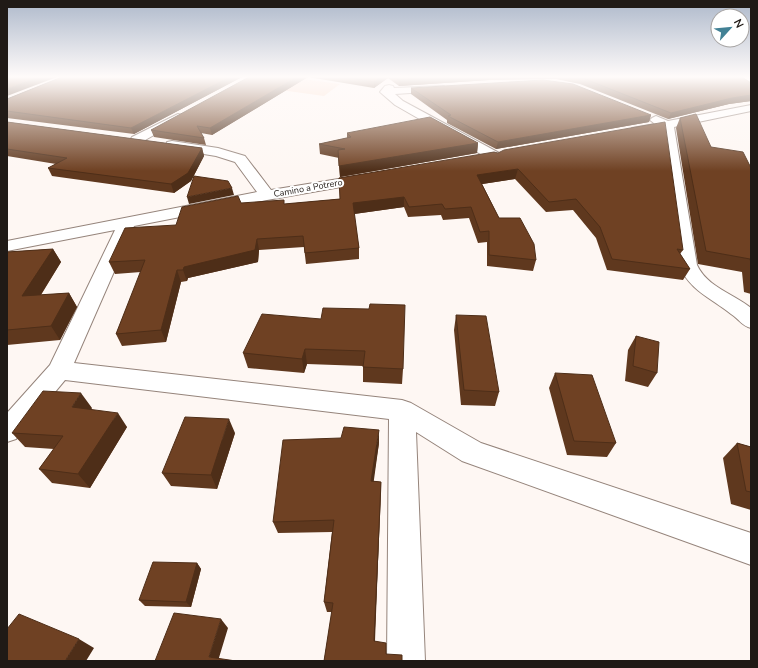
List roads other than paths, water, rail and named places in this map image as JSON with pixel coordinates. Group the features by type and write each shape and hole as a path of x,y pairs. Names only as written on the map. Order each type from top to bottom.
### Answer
{"street":[{"path":"408,108 496,157"},
{"path":"621,134 750,108"},
{"path":"136,140 191,110"},
{"path":"647,116 668,125"},
{"path":"668,125 688,265 696,279 739,308 751,321"},
{"path":"121,138 218,152 240,158 267,195"},
{"path":"472,161 512,154"},
{"name":"Camino a Potrero","path":"7,246 267,195 386,175"},
{"path":"7,431 59,370 127,223"},
{"path":"59,370 402,410 472,452 751,549"},
{"path":"402,410 406,661"}]}
